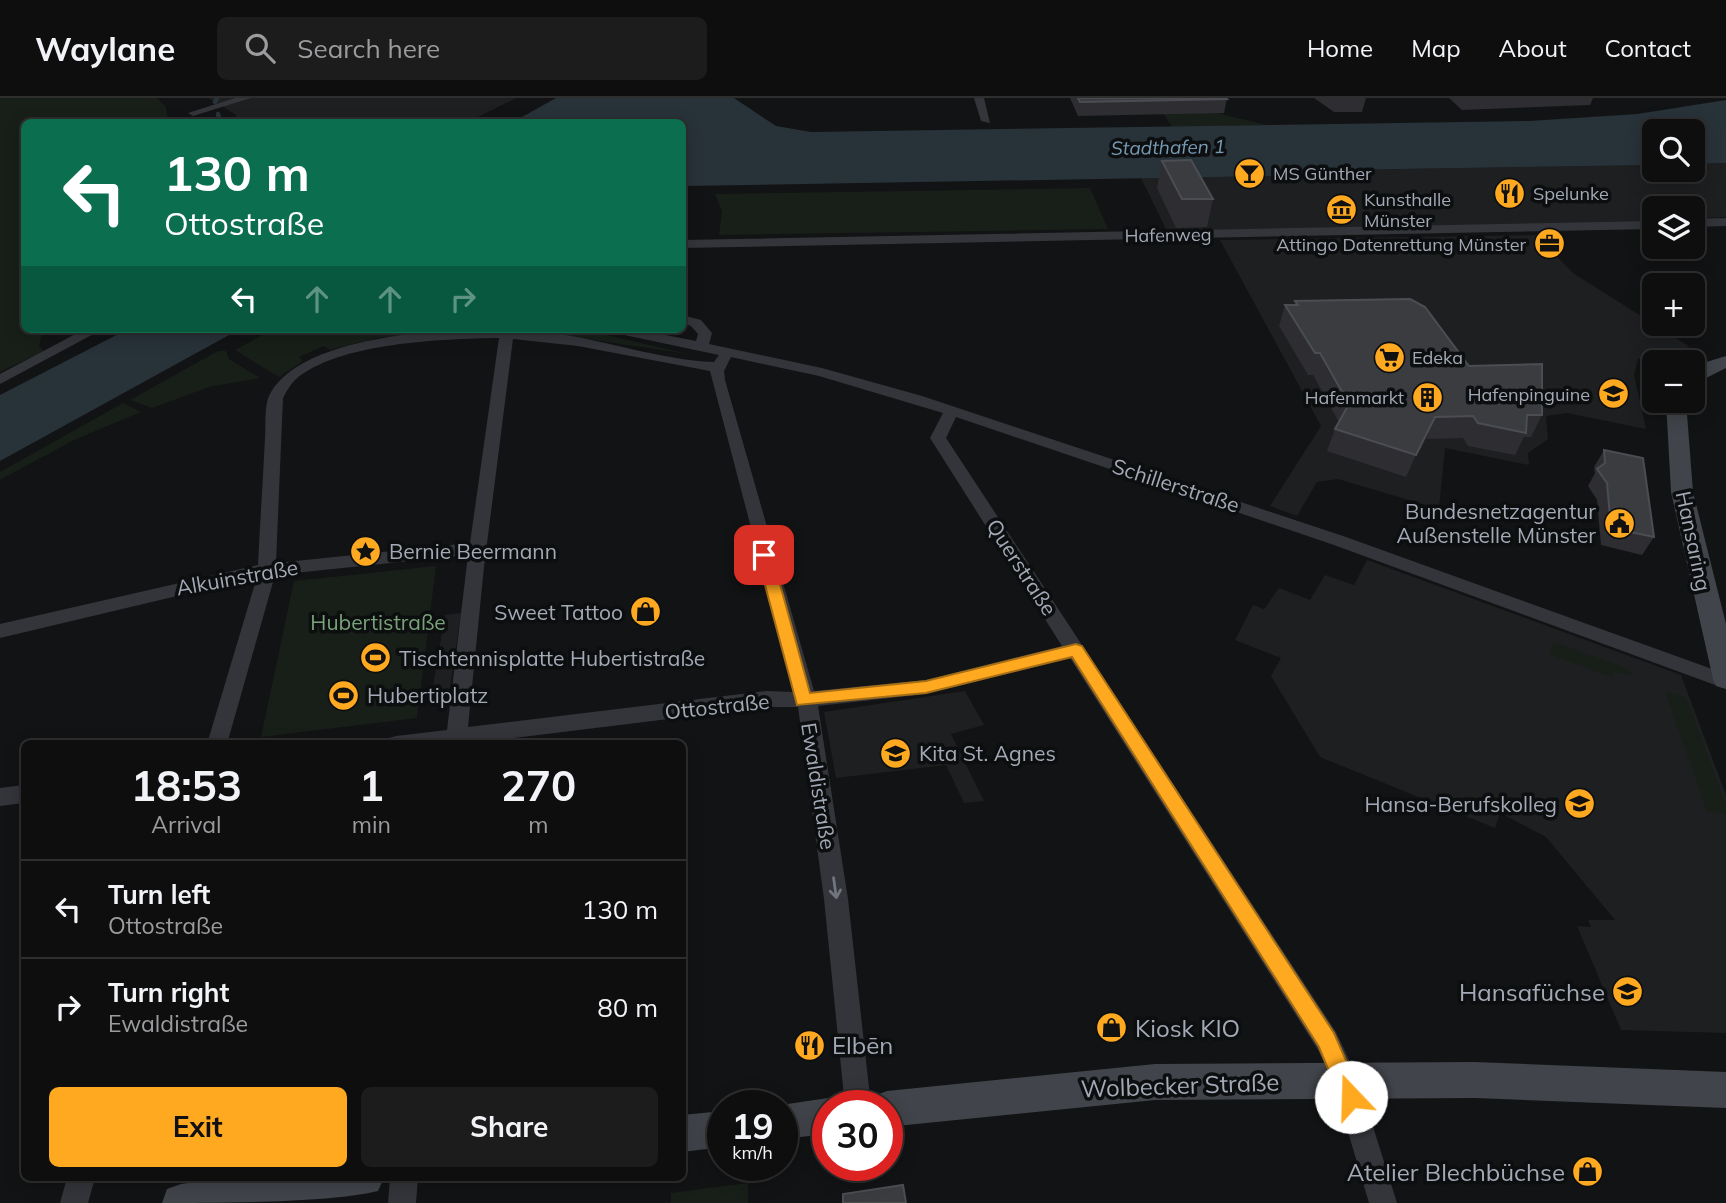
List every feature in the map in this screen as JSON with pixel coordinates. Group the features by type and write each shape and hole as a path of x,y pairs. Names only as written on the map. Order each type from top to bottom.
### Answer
{"main road":[{"path":"1705,371 1726,362"},
{"name":"Hansaring","path":"1677,413 1682,492 1726,680"},
{"name":"Wolbecker Straße","path":"903,1107 1155,1082 1475,1080 1726,1090"},
{"path":"686,1134 707,1131"},
{"path":"181,1203 343,1181"}],"street":[{"path":"183,98 194,118 246,98"},
{"path":"979,98 986,121"},
{"path":"1705,223 1726,222"},
{"name":"Hafenweg","path":"686,244 1642,225"},
{"path":"686,320 696,323 705,333 701,348"},
{"path":"0,380 88,333"},
{"name":"Schillerstraße","path":"633,333 701,348 723,360"},
{"path":"456,740 478,548 507,334"},
{"name":"Schillerstraße","path":"266,570 272,429 277,390 284,382 316,361 355,347 507,334 822,372 952,411 1340,541 1726,680"},
{"name":"Ewaldistraße","path":"723,360 718,380 803,700 812,722 833,873 856,1090"},
{"name":"Querstraße","path":"952,411 940,429 938,438 1326,1041 1345,1079 1383,1203"},
{"name":"Alkuinstraße","path":"0,631 207,579 266,570 478,548"},
{"path":"217,740 266,584 266,570"},
{"name":"Ottostraße","path":"456,740 767,699 803,700 926,687 1076,650"},
{"path":"0,797 21,794"},
{"path":"74,1203 80,1181"},
{"path":"402,1203 404,1181"}],"shaded area":[{"path":"208,98 516,98 474,119 237,119 236,115"},
{"path":"1726,163 1726,217 1705,218 1705,196 1642,196 1642,222 1167,231 1141,178 1276,176 1273,171 1642,165 1642,182 1705,182 1705,164"},
{"name":"Hafenmarkt","path":"1536,235 1573,273 1642,317 1642,336 1673,336 1690,347 1677,350 1642,350 1642,358 1638,359 1634,375 1646,429 1567,413 1546,416 1548,439 1528,453 1529,465 1445,448 1439,509 1338,479 1317,482 1297,516 1270,506 1321,426 1220,240"},
{"name":"Hansa-Berufskolleg","path":"1367,560 1681,675 1726,795 1726,1033 1621,1030 1577,926 1591,927 1588,920 1615,920 1546,837 1500,813 1495,828 1320,757 1271,676 1281,658 1235,640 1253,605 1264,609 1279,588 1310,600 1325,575 1354,585"},
{"name":"Hubertiplatz","path":"461,613 448,702 430,704 445,615"},
{"name":"Kita St. Agnes","path":"965,691 984,725 951,734 984,801 964,803 946,765 836,778 824,712"}],"green space":[{"path":"0,98 157,98 166,107 168,119 21,119 21,333 42,333 39,346 44,351 0,372"},
{"path":"1154,98 1267,125 1172,127"},
{"path":"1090,188 1108,229 719,235 722,211 715,194"},
{"path":"266,333 435,333 377,338 330,350 324,346 299,357 303,361 279,377 235,350"},
{"path":"546,333 598,333 688,354"},
{"path":"218,351 226,351 229,359 260,378 209,387 152,408 130,400"},
{"path":"123,403 141,412 74,440 0,480 0,472"},
{"name":"Hubertistraße","path":"436,566 417,718 261,737 294,581"},
{"path":"1556,643 1627,668 1633,675 1613,672 1613,678 1549,654 1552,644"},
{"path":"1665,691 1685,697 1688,702 1726,805 1726,814 1707,811"},
{"path":"748,1183 748,1203 671,1203 671,1193"}],"water":[{"name":"Stadthafen 1","path":"556,98 734,98 776,126 811,132 1529,121 1637,114 1726,100 1726,163 1705,164 1705,119 1642,119 1642,165 1274,171 1277,176 686,186 686,119 518,119"},
{"path":"120,333 233,333 0,461 0,395"}],"building":[{"path":"1078,98 1226,98 1227,99 1080,102"},
{"path":"1191,160 1213,199 1182,199 1162,161"},
{"name":"Hafenmarkt","path":"1410,299 1425,307 1469,366 1542,364 1542,415 1527,415 1526,433 1478,423 1473,416 1435,417 1416,455 1335,429 1349,404 1320,353 1315,353 1285,305 1298,305 1295,301"},
{"path":"1604,450 1643,458 1654,537 1611,528 1607,483 1597,469 1605,463"},
{"path":"903,1185 906,1203 843,1203 843,1194"}],"waterway":[{"path":"215,102 217,98"},
{"path":"218,114 219,119"}],"place":[{"name":"MS Günther","path":"1250,173"},
{"name":"Spelunke","path":"1510,193"},
{"name":"Kunsthalle Münster","path":"1341,209"},
{"name":"Attingo Datenrettung Münster","path":"1549,244"},
{"name":"Edeka","path":"1389,357"},
{"name":"Hafenpinguine","path":"1613,394"},
{"name":"Hafenmarkt","path":"1427,397"},
{"name":"Bundesnetzagentur Außenstelle Münster","path":"1619,523"},
{"name":"Bernie Beermann","path":"366,551"},
{"name":"Sweet Tattoo","path":"646,612"},
{"name":"Tischtennisplatte Hubertistraße","path":"376,658"},
{"name":"Hubertiplatz","path":"344,695"},
{"name":"Kita St. Agnes","path":"896,753"},
{"name":"Hansa-Berufskolleg","path":"1580,804"},
{"name":"Hansafüchse","path":"1628,992"},
{"name":"Kiosk KIO","path":"1112,1028"},
{"name":"Elbēn","path":"809,1045"},
{"name":"Atelier Blechbüchse","path":"1588,1172"}],"route":[{"path":"764,555 803,700 926,687 1076,650 1326,1041 1351,1097"}]}
